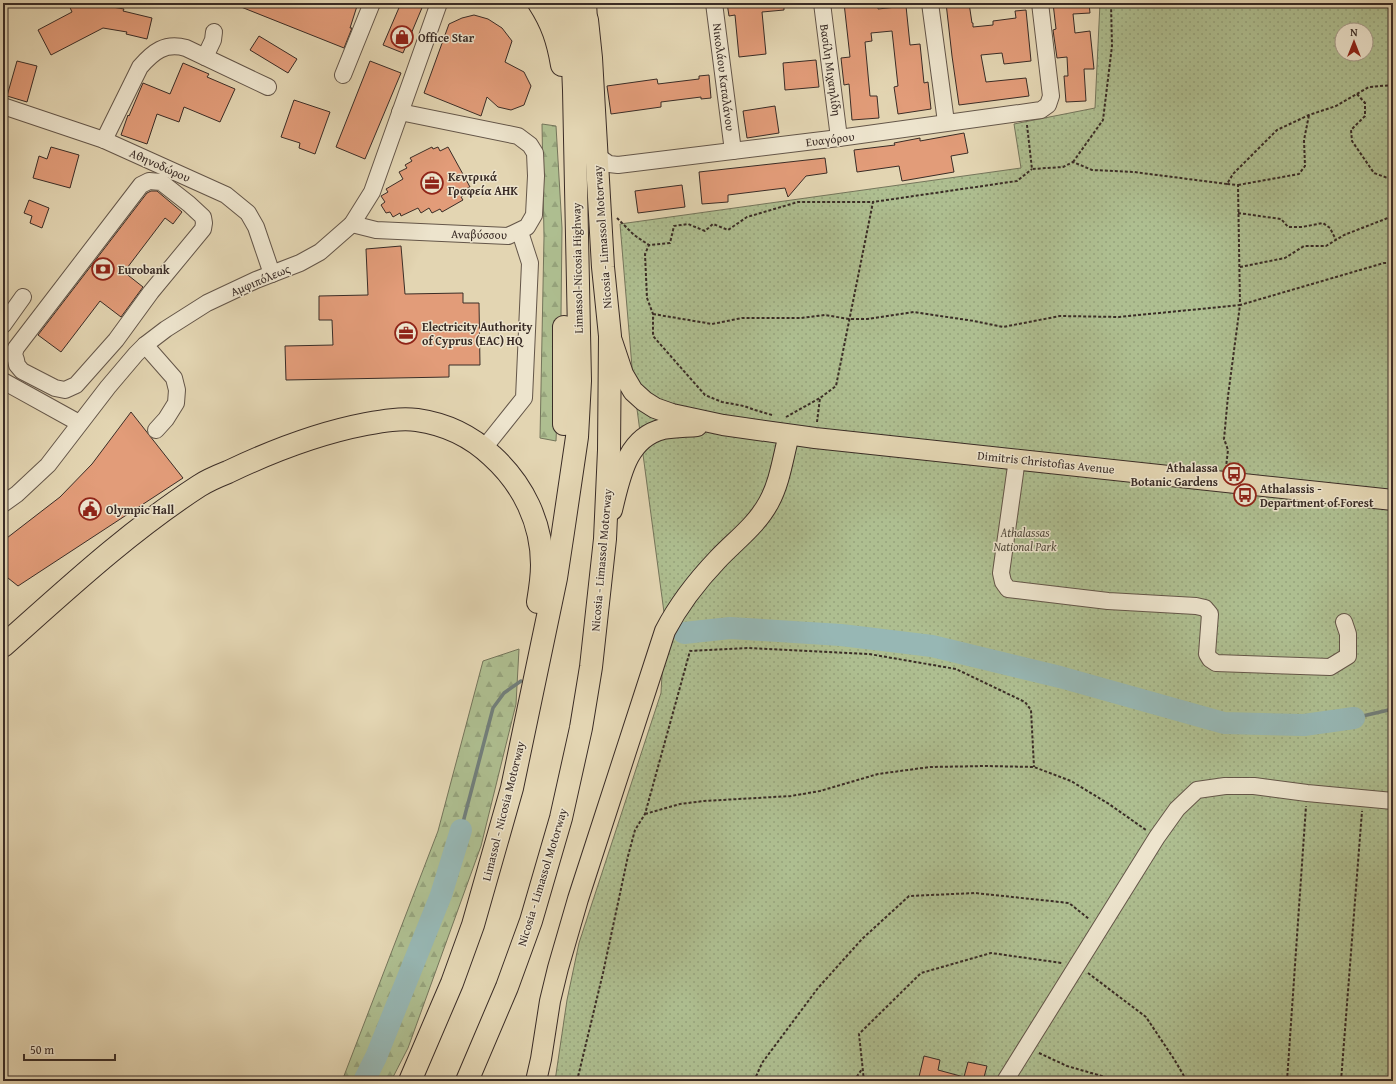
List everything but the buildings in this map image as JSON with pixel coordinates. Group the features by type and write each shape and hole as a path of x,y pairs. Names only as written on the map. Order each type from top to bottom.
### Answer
{"highway":[{"path":"539,3 552,26 559,45 565,113 563,532"},
{"name":"Limassol-Nicosia Highway","path":"563,532 577,437 580,382 574,106 578,10"},
{"name":"Nicosia - Limassol Motorway","path":"467,1081 507,987 528,929 561,818 581,728 590,675 605,539 609,450 610,336 603,259 591,58 578,10"},
{"path":"3,646 136,530 200,485 255,459 332,432 352,427 396,420 416,420 437,424 476,442 510,474 520,488 530,507 536,521 540,540 542,566 540,588 512,788"},
{"name":"Limassol - Nicosia Motorway","path":"410,1081 452,983 473,925 512,788 556,578 563,532"}],"main road":[{"path":"542,3 578,10"},
{"name":"Dimitris Christofias Avenue","path":"610,336 623,374 633,391 644,401 655,408 672,414 723,425 759,430 790,427 815,438 1393,500"},
{"name":"Dimitris Christofias Avenue","path":"605,539 624,465 637,443 650,434 662,429 723,425"},
{"path":"536,1081 550,1001 560,960 578,899 665,631 675,611 688,594 718,560 752,526 769,502 779,474 790,427"},
{"path":"759,430 770,436 779,474"},
{"path":"540,1059 540,1081"}],"street":[{"path":"343,75 372,3"},
{"name":"Αμφιπόλεως","path":"3,504 17,494 48,465 79,423 140,350 166,329 207,303 256,280 300,263 320,252 352,224 372,192 439,3"},
{"name":"Νικολάου Καταλάνου","path":"714,3 733,151"},
{"name":"Βασίλη Μιχαηλίδη","path":"822,3 839,138"},
{"path":"930,3 946,122"},
{"name":"Ευαγόρου","path":"596,155 610,164 618,165 839,138 1041,110 1046,107 1050,100 1051,89 1040,3"},
{"path":"205,57 213,40 214,32"},
{"path":"104,140 140,67 151,55 162,47 178,46 268,87"},
{"name":"Αθηνοδώρου","path":"3,106 104,140 226,195 239,204 248,213 256,227 272,274"},
{"name":"Αναβύσσου","path":"352,224 376,230 508,236 520,232 527,227 534,215 536,176 535,153 530,145 518,136 400,112"},
{"path":"149,181 161,182 203,217 203,229 151,292 116,340 82,380 76,385 64,390 55,388 22,370 17,365 14,354 16,348 141,186 149,181"},
{"path":"484,448 524,398 530,263 520,232"},
{"path":"3,325 23,297"},
{"path":"116,340 140,350 174,378 177,390 176,402 166,419 156,430"},
{"path":"3,381 79,423"},
{"path":"1017,459 1001,573 1003,582 1008,589 1108,601 1196,606 1205,608 1210,614 1207,654 1210,659 1216,663 1330,667 1348,656 1348,634 1344,622"},
{"path":"1005,1081 1157,837 1177,808 1197,790 1225,786 1254,786 1307,793 1393,801"}],"path":[{"path":"615,216 620,219 634,235 649,246 670,243 674,226 688,224 705,231 713,224 728,230 747,218 798,202 873,202 1017,181 1032,169 1063,167 1073,162 1103,120 1112,46 1111,3"},
{"path":"1227,184 1233,174 1277,130 1309,115 1336,106 1369,87 1393,85"},
{"path":"1357,94 1365,103 1365,116 1351,130 1352,142 1374,173 1393,180"},
{"path":"1025,112 1032,169"},
{"path":"1073,162 1092,170 1134,172 1238,186 1299,174 1305,166 1304,140 1309,115"},
{"path":"1224,481 1228,450 1224,439 1240,306 1238,186"},
{"path":"790,427 784,418 820,398 836,386 873,202"},
{"path":"1238,213 1281,219 1288,227 1302,227 1323,223 1330,228 1336,240"},
{"path":"1240,267 1286,258 1304,246 1326,246 1344,235 1393,216"},
{"path":"649,246 645,254 647,298 653,314 653,336 705,395 722,402 744,406 777,416"},
{"path":"653,314 712,324 742,318 802,318 825,315 849,319 867,319 914,312 1003,327 1060,316 1119,317 1240,306 1384,263 1393,263"},
{"path":"815,438 820,398"},
{"path":"577,1081 603,973 628,856 635,830 645,814 690,652 746,648 869,654 956,669 1025,702 1031,710 1034,767"},
{"path":"645,814 680,804 704,801 791,796 820,790 878,774 930,767 1034,767 1070,781 1110,804 1157,837"},
{"path":"1287,1081 1307,793"},
{"path":"1341,1081 1363,798"},
{"path":"754,1081 762,1063 818,988 862,939 909,896 975,893 1069,903 1101,928"},
{"path":"864,1081 859,1034 921,973 991,954 1078,966 1146,1017 1187,1081"},
{"path":"1025,1047 1067,1066 1119,1081"},
{"path":"854,1081 862,1068"}],"green space":[{"name":"Athalassas National Park","path":"1100,3 1393,3 1393,1081 555,1081 567,1000 579,943 661,693 665,620 633,379 620,224 1021,168 1014,124 1095,108"},
{"path":"542,124 556,126 562,228 561,316 556,441 540,438 544,237"},
{"path":"519,649 516,704 481,846 408,1048 391,1081 342,1081 438,831 483,661"}],"waterway":[{"path":"684,633 730,628 841,635 932,646 1060,677 1224,723 1304,725 1354,718"},
{"path":"461,830 493,708 504,693 521,681"},
{"path":"1354,718 1393,709"},
{"path":"364,1081 376,1057 441,895 461,830"}],"place":[{"name":"Office Star","path":"402,37"},
{"name":"Κεντρικά Γραφεία ΑΗΚ","path":"432,183"},
{"name":"Eurobank","path":"103,269"},
{"name":"Electricity Authority of Cyprus (EAC) HQ","path":"406,333"},
{"name":"Athalassa Botanic Gardens","path":"1234,474"},
{"name":"Athalassis - Department of Forest","path":"1245,495"},
{"name":"Olympic Hall","path":"90,509"}]}
